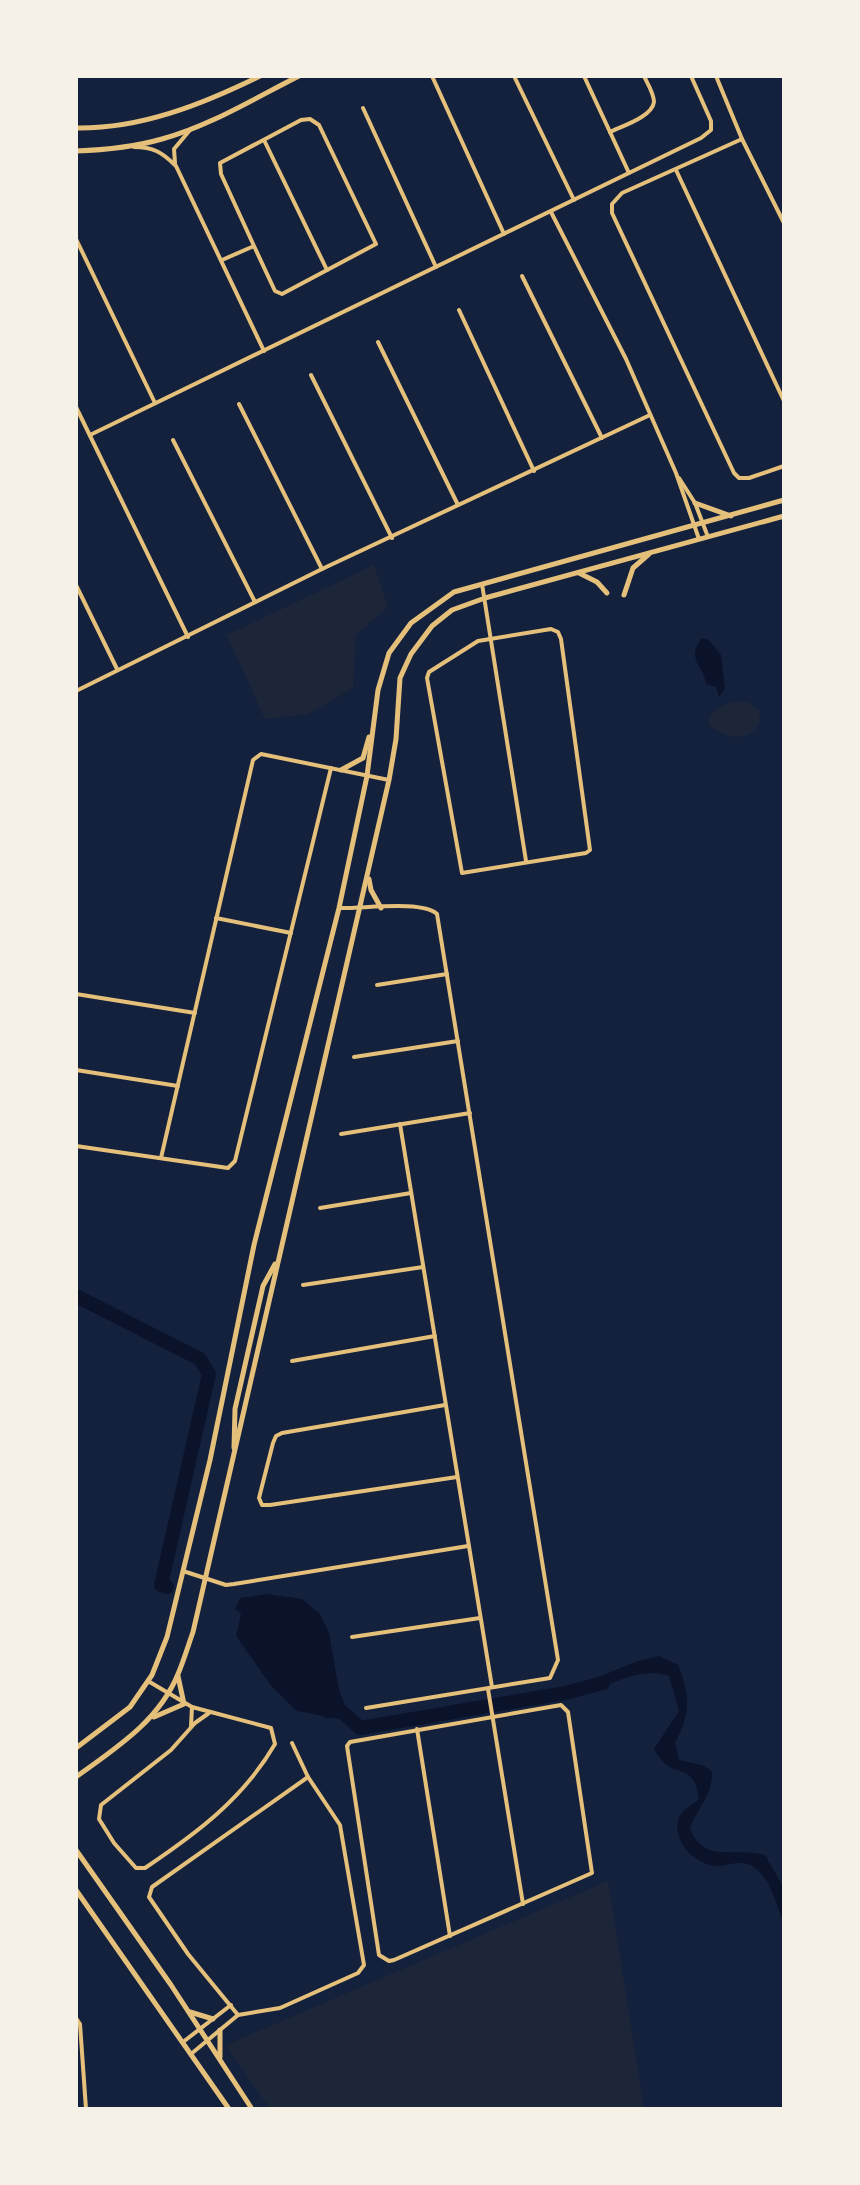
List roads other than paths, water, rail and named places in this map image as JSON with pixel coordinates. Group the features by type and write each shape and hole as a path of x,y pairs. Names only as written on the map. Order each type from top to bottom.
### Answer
{"street":[{"path":"76,128 141,121 190,108 260,76"},
{"path":"126,147 164,139 193,128 299,76"},
{"path":"432,76 504,234"},
{"path":"514,76 574,200"},
{"path":"584,76 629,173"},
{"path":"610,132 649,112 654,104 644,76"},
{"path":"90,435 701,138 711,130 711,121 691,76"},
{"path":"716,76 742,139 784,223"},
{"path":"363,108 436,267"},
{"path":"310,119 319,125 376,244 282,294 275,291 221,174 220,163 264,140 301,120 310,119"},
{"path":"176,166 174,149 193,128"},
{"path":"742,139 622,193 612,204 612,213 734,473 739,478 749,478 784,466"},
{"path":"264,140 327,270"},
{"path":"76,151 149,147 163,153 176,166 264,351"},
{"path":"676,170 784,401"},
{"path":"551,212 626,359 676,473 699,539"},
{"path":"76,239 156,403"},
{"path":"222,260 254,246"},
{"path":"522,276 602,438"},
{"path":"459,310 534,472"},
{"path":"378,342 459,505"},
{"path":"311,375 392,538"},
{"path":"239,404 322,569"},
{"path":"76,407 188,637"},
{"path":"76,691 322,569 650,415"},
{"path":"173,440 255,602"},
{"path":"676,473 695,503 708,537"},
{"path":"76,1748 130,1707 148,1681 167,1637 210,1460 254,1245 339,908 367,776 378,690 389,653 411,623 454,592 784,500"},
{"path":"695,503 731,516"},
{"path":"76,1777 119,1747 149,1719 178,1675 193,1632 389,780 396,739 400,678 417,643 452,610 485,598 784,516"},
{"path":"624,595 633,568 650,553"},
{"path":"577,573 597,582 607,593"},
{"path":"482,584 526,861"},
{"path":"76,585 118,670"},
{"path":"551,629 558,632 561,639 591,846 586,853 526,861 466,873 460,870 427,678 432,668 478,641 551,629"},
{"path":"341,770 363,758 373,725"},
{"path":"161,1158 253,760 261,754 389,780"},
{"path":"76,1146 228,1168 235,1161 331,768"},
{"path":"368,875 371,890 381,908"},
{"path":"339,908 431,908 437,914 558,1660 550,1678 366,1708"},
{"path":"216,918 291,933"},
{"path":"377,985 447,974"},
{"path":"76,994 195,1013"},
{"path":"354,1057 459,1041"},
{"path":"76,1070 178,1086"},
{"path":"341,1134 470,1113"},
{"path":"400,1124 481,1618 489,1695 523,1904"},
{"path":"320,1208 411,1193"},
{"path":"234,1462 235,1409 263,1286 279,1256"},
{"path":"303,1285 423,1267"},
{"path":"292,1361 435,1336"},
{"path":"446,1405 282,1433 276,1436 259,1498 262,1505 270,1505 457,1477"},
{"path":"183,1571 234,1584 469,1545"},
{"path":"352,1637 481,1618"},
{"path":"178,1675 184,1704"},
{"path":"148,1681 184,1704 271,1728 275,1744 258,1773 200,1831 145,1868 136,1868 114,1843 99,1819 101,1805 171,1750 190,1728 209,1713"},
{"path":"149,1719 184,1704"},
{"path":"561,1705 568,1712 592,1873 389,1961 379,1955 346,1751 350,1742 417,1729 492,1714 561,1705"},
{"path":"190,1728 192,1707"},
{"path":"417,1729 450,1936"},
{"path":"191,2054 238,2015 280,2008 358,1973 364,1965 340,1825 308,1777 292,1743"},
{"path":"238,2015 188,1954 149,1897 152,1887 308,1777"},
{"path":"76,1850 200,2028 252,2109"},
{"path":"76,1890 229,2109"},
{"path":"183,2042 231,2005"},
{"path":"189,2012 213,2019"},
{"path":"76,2018 80,2024 86,2109"},
{"path":"220,2030 220,2058"}],"waterway":[{"path":"76,1296 200,1359 209,1374 161,1585 167,1587"},
{"path":"327,1711 341,1711 360,1728 565,1693 603,1683"}]}
